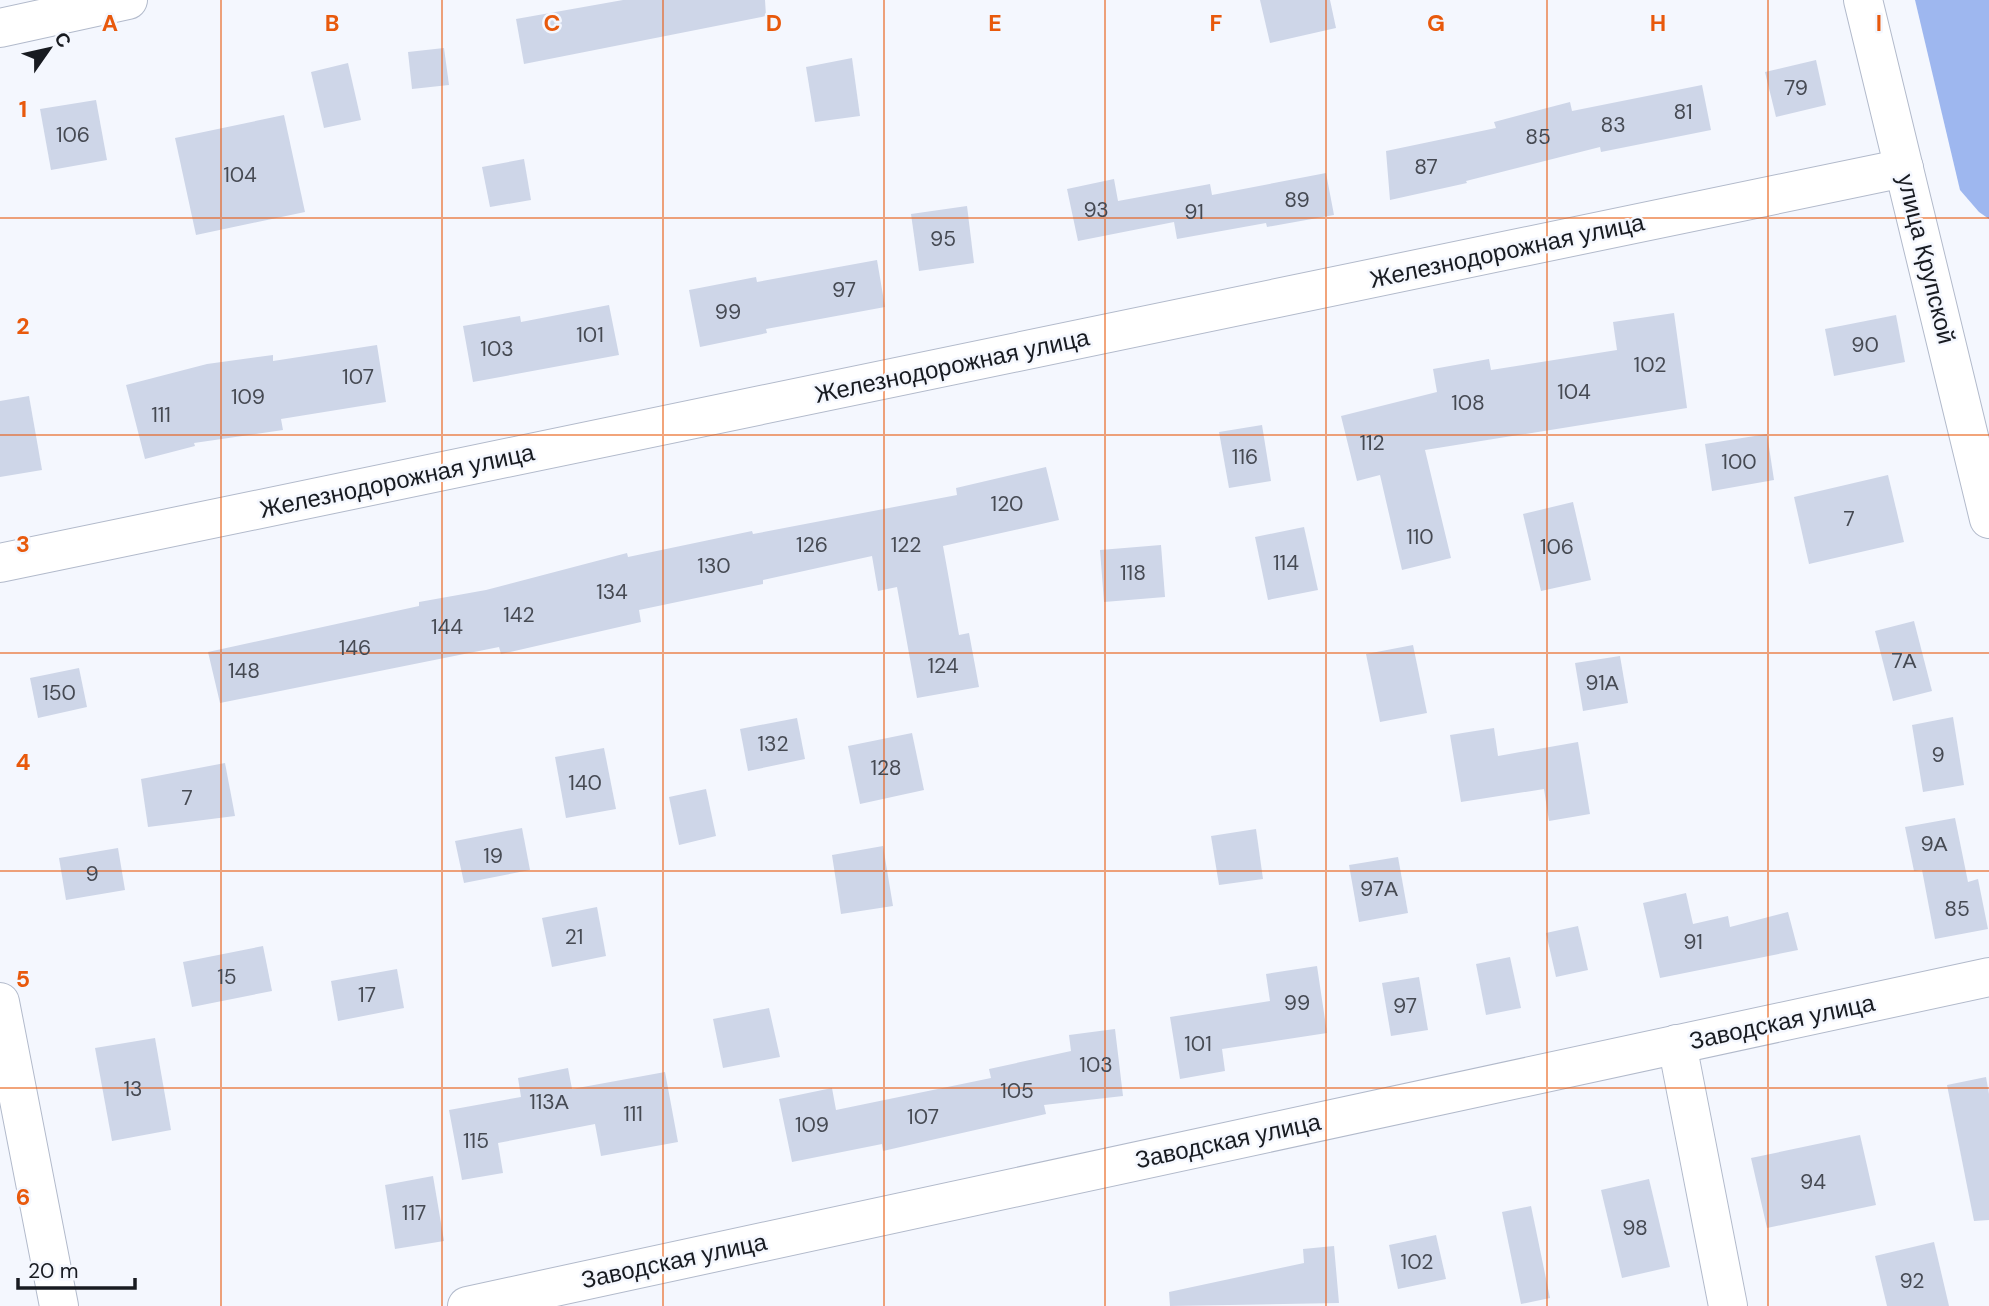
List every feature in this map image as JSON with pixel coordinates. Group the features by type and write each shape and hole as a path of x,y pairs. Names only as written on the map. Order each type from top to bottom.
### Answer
{"street":[{"path":"0,28 128,0"},
{"name":"улица Крупской","path":"1863,0 1989,519"},
{"name":"Железнодорожная улица","path":"0,563 1904,168"},
{"name":"Заводская улица","path":"467,1306 1989,977"},
{"path":"0,1002 59,1306"},
{"path":"1677,1044 1728,1306"}],"shaded area":[{"path":"1915,0 1989,0 1989,219 1979,212 1960,190"}],"building":[{"path":"623,0 765,0 766,16 524,64 516,19"},
{"path":"1260,0 1330,0 1336,28 1270,43"},
{"path":"444,48 449,85 412,89 408,52"},
{"path":"852,58 860,116 815,122 806,67"},
{"path":"1816,60 1826,105 1776,117 1765,72"},
{"path":"348,63 361,120 324,128 311,72"},
{"path":"1702,85 1711,130 1601,152 1600,147 1466,181 1467,183 1390,200 1386,151 1496,128 1494,122 1570,102 1572,111"},
{"path":"96,100 107,160 51,170 40,109"},
{"path":"284,115 305,212 196,235 175,138"},
{"path":"524,159 531,200 490,207 482,167"},
{"path":"1326,173 1334,215 1267,227 1266,223 1177,239 1174,222 1078,241 1067,189 1114,179 1118,201 1210,184 1212,195"},
{"path":"967,206 974,263 919,271 911,214"},
{"path":"877,260 885,307 766,329 767,333 700,347 689,290 756,277 757,282"},
{"path":"609,305 619,355 473,382 463,326 520,316 521,322"},
{"path":"1674,313 1687,408 1425,450 1451,558 1402,570 1380,475 1357,481 1341,416 1437,392 1433,369 1489,359 1491,370 1617,350 1613,322"},
{"path":"1896,315 1905,362 1834,376 1825,329"},
{"path":"377,345 386,402 281,419 283,430 194,443 195,446 145,459 126,385 207,364 273,355 273,361"},
{"path":"29,396 42,470 0,477 0,401"},
{"path":"1262,425 1271,481 1229,488 1219,432"},
{"path":"1767,434 1774,480 1712,491 1705,444"},
{"path":"1046,467 1059,520 943,546 959,635 969,633 979,687 917,698 897,587 878,591 872,556 763,580 763,584 639,610 641,622 501,654 499,647 220,703 208,652 419,606 419,602 486,590 627,553 628,557 752,531 753,534 957,495 956,488"},
{"path":"1888,475 1904,542 1809,564 1794,497"},
{"path":"1573,502 1591,580 1541,591 1523,514"},
{"path":"1304,527 1318,590 1268,600 1255,537"},
{"path":"1161,545 1165,597 1104,602 1100,550"},
{"path":"1914,621 1932,691 1893,701 1875,631"},
{"path":"1413,645 1427,713 1380,722 1366,654"},
{"path":"1620,656 1628,703 1583,711 1575,663"},
{"path":"79,668 87,707 38,718 30,678"},
{"path":"1953,717 1964,785 1923,792 1912,725"},
{"path":"797,718 805,759 748,771 740,729"},
{"path":"1494,728 1498,756 1578,742 1590,814 1549,821 1544,789 1461,802 1450,735"},
{"path":"912,733 924,790 860,804 848,746"},
{"path":"604,748 616,809 566,818 555,757"},
{"path":"225,763 235,816 148,827 141,779"},
{"path":"706,789 716,836 679,845 669,797"},
{"path":"1955,818 1968,882 1978,879 1988,929 1935,939 1922,870 1914,871 1905,827"},
{"path":"522,828 530,870 464,883 455,841"},
{"path":"1256,829 1263,879 1219,885 1211,836"},
{"path":"883,846 893,906 841,914 832,855"},
{"path":"118,848 125,890 66,900 59,858"},
{"path":"1398,857 1408,913 1359,922 1349,865"},
{"path":"1686,893 1693,924 1728,916 1730,927 1788,912 1798,950 1660,978 1643,903"},
{"path":"597,907 606,956 552,967 542,918"},
{"path":"1578,926 1588,970 1556,977 1546,933"},
{"path":"263,946 272,991 192,1007 183,962"},
{"path":"1510,957 1521,1008 1486,1015 1476,964"},
{"path":"1317,966 1327,1033 1222,1049 1225,1071 1180,1079 1170,1017 1270,1001 1266,974"},
{"path":"397,969 404,1008 338,1021 331,981"},
{"path":"1419,977 1428,1030 1391,1036 1382,983"},
{"path":"769,1008 780,1057 723,1068 713,1019"},
{"path":"1115,1029 1123,1096 1044,1105 1046,1114 883,1151 882,1144 792,1162 779,1099 832,1088 836,1110 991,1078 989,1069 1071,1051 1069,1035"},
{"path":"155,1038 171,1130 112,1141 95,1048"},
{"path":"568,1068 572,1089 665,1072 678,1142 601,1156 595,1124 498,1143 503,1173 462,1180 449,1110 521,1097 518,1078"},
{"path":"1986,1077 1989,1094 1989,1220 1974,1221 1947,1085"},
{"path":"1860,1135 1876,1205 1767,1228 1751,1158"},
{"path":"433,1176 444,1241 395,1249 385,1185"},
{"path":"1649,1179 1670,1267 1622,1278 1601,1190"},
{"path":"1531,1206 1550,1298 1521,1304 1502,1212"},
{"path":"1436,1235 1446,1279 1398,1289 1389,1245"},
{"path":"1934,1242 1949,1306 1887,1306 1875,1256"},
{"path":"1334,1246 1339,1303 1170,1306 1169,1292 1304,1263 1303,1249"}]}
